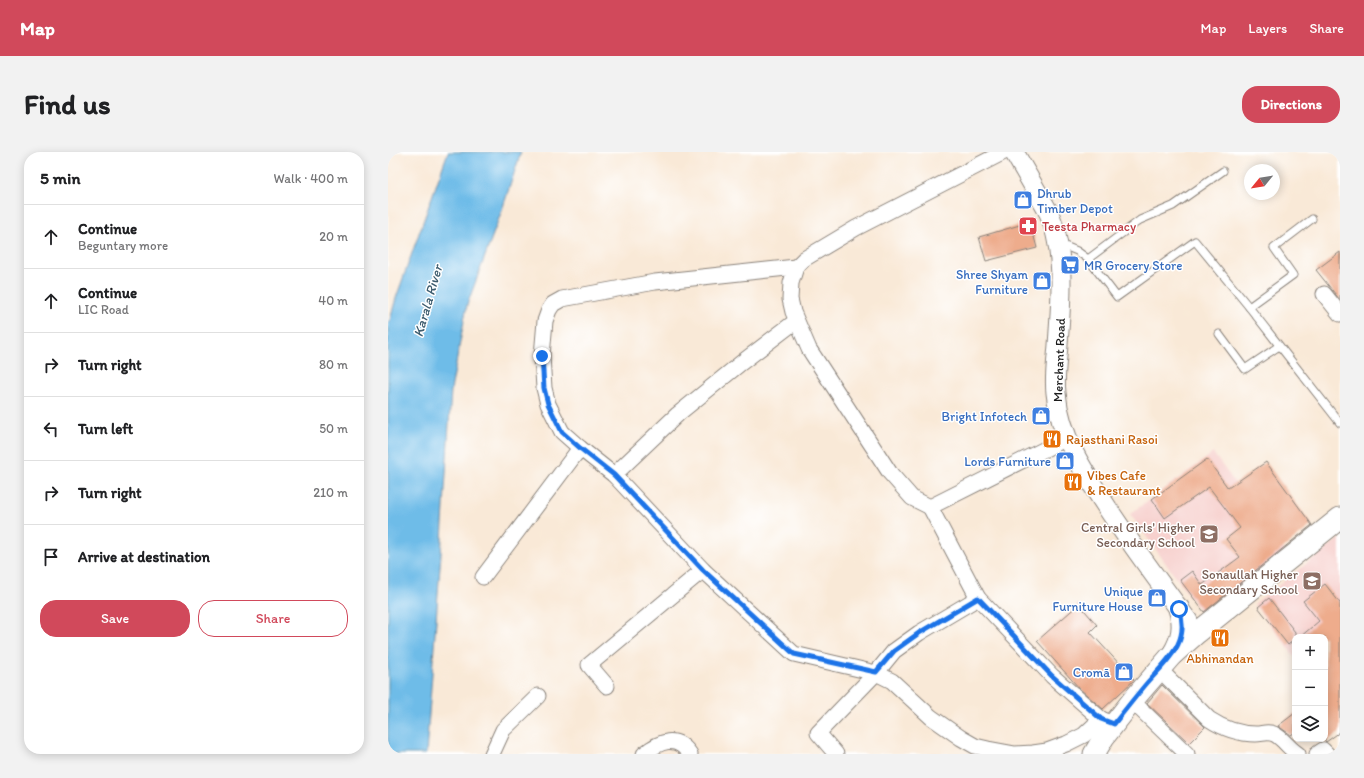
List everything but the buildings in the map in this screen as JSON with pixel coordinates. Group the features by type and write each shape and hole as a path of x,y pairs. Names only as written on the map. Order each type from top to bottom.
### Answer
{"main road":[{"path":"1165,662 1197,633 1340,518"},
{"path":"1094,754 1108,721 1132,701 1178,644 1182,632 1182,620 1179,609"}],"street":[{"path":"796,267 655,282 562,299 553,304 549,310 544,328 542,356 544,388 548,404 562,432 614,475 703,570 794,654 876,672 892,681 931,717 961,738 975,746 988,750 1015,754 1047,751 1084,735 1108,721 1052,676 978,598 930,506 912,498 890,473 809,349 796,321 790,299 791,283 796,267 804,259 856,228 1004,152"},
{"name":"Merchant Road","path":"1014,152 1054,224 1060,258 1061,304 1055,391 1058,409 1067,438 1075,456 1099,496 1197,633"},
{"path":"1324,294 1340,314"},
{"path":"614,475 678,414 796,321"},
{"path":"930,506 1067,438"},
{"path":"483,576 580,448"},
{"path":"606,686 589,665 703,570"},
{"path":"836,754 818,733 894,651 919,633 978,598"},
{"path":"1165,662 1209,719 1219,726 1231,731 1256,734 1268,732 1275,734 1298,754"},
{"path":"492,754 503,730 538,696"},
{"path":"1132,701 1187,754"},
{"path":"644,754 655,745 668,741 679,744 690,754"},
{"path":"1317,754 1324,750 1327,754"}],"lane":[{"path":"1088,259 1140,220 1173,206 1223,171"},
{"path":"1249,307 1293,275 1274,248 1312,219"},
{"path":"1057,243 1077,251 1088,259 1117,297 1195,241 1280,346 1340,424"},
{"path":"1219,334 1245,369 1280,346"}],"shaded area":[{"name":"Central Girls' Higher Secondary School","path":"1213,453 1288,555 1204,616 1130,514"},
{"name":"Sonaullah Higher Secondary School","path":"1340,538 1340,644 1328,638 1328,634 1292,634 1292,653 1254,604"}],"water":[{"name":"Karala River","path":"448,152 521,152 502,210 467,305 451,390 442,540 426,754 388,754 388,327 396,298"}],"place":[{"name":"Dhrub Timber Depot","path":"1023,200"},
{"name":"Teesta Pharmacy","path":"1028,226"},
{"name":"MR Grocery Store","path":"1070,265"},
{"name":"Shree Shyam Furniture","path":"1042,281"},
{"name":"Bright Infotech","path":"1041,416"},
{"name":"Rajasthani Rasoi","path":"1052,439"},
{"name":"Lords Furniture","path":"1065,461"},
{"name":"Vibes Cafe & Restaurant","path":"1073,482"},
{"name":"Central Girls' Higher Secondary School","path":"1209,534"},
{"name":"Sonaullah Higher Secondary School","path":"1312,581"},
{"name":"Unique Furniture House","path":"1157,598"},
{"name":"Abhinandan","path":"1220,638"},
{"name":"Cromā","path":"1124,672"}],"route":[{"path":"542,356 544,388 548,404 562,432 614,475 703,570 794,654 876,672 894,651 919,633 978,598 1052,676 1101,719 1114,724 1175,650 1182,632 1182,620 1179,609"}]}
